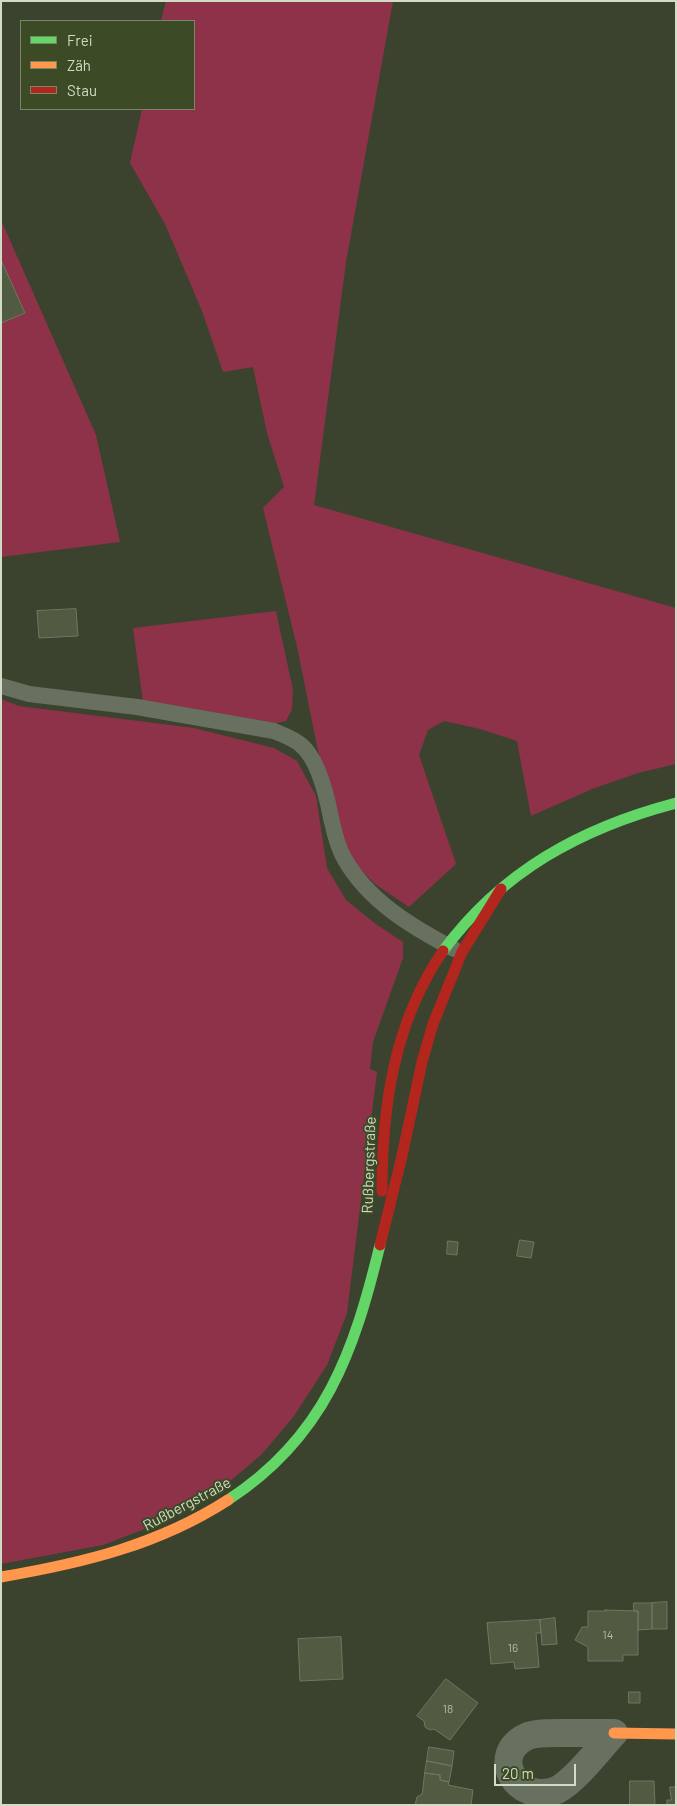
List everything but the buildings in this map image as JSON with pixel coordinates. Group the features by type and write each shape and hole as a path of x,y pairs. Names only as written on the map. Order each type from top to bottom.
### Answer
{"street":[{"name":"Rußbergstraße","path":"1,1577 64,1567 150,1541 193,1521 233,1498 262,1476 293,1445 322,1406 344,1365 362,1317 430,1035 454,950 472,917 501,889 556,848 588,832 676,803"},
{"name":"Rußbergstraße","path":"382,1236 383,1135 386,1105 395,1063 412,1008 423,983 476,927 501,889"},
{"path":"614,1733 676,1734"}],"lane":[{"path":"1,686 29,694 137,707 274,731 291,738 303,746 310,756 329,805 335,834 343,857 357,878 396,915 454,950"}],"shaded area":[{"path":"166,1 393,1 346,262 314,505 676,608 676,764 638,773 592,789 531,816 517,741 480,729 444,721 428,730 419,755 456,864 409,907 375,884 347,856 335,820 317,746 298,651 263,508 284,487 267,433 253,367 223,372 202,311 165,224 130,163 142,110 195,110 195,20 161,20"},
{"path":"1,220 96,435 120,542 1,557"},
{"path":"276,611 293,690 292,709 286,721 272,724 143,702 133,628"},
{"path":"1,699 19,706 194,728 274,748 297,761 316,796 327,868 346,900 377,925 403,942 403,958 373,1042 370,1069 377,1072 347,1313 327,1365 294,1416 262,1454 216,1493 155,1525 103,1545 1,1564"}],"traffic: fast":[{"path":"443,951 466,923 491,898 546,856 608,825 676,803"},
{"path":"228,1500 261,1475 289,1449 312,1420 331,1389 359,1321 380,1245"}],"traffic: slow":[{"path":"1,1577 31,1572 119,1550 175,1529 202,1516 228,1500"},
{"path":"614,1733 676,1734"}],"traffic: jam":[{"path":"380,1245 402,1156 422,1062 433,1024 462,952 501,889"},
{"path":"382,1191 385,1128 394,1066 402,1036 413,1007 426,978 443,951"}]}
